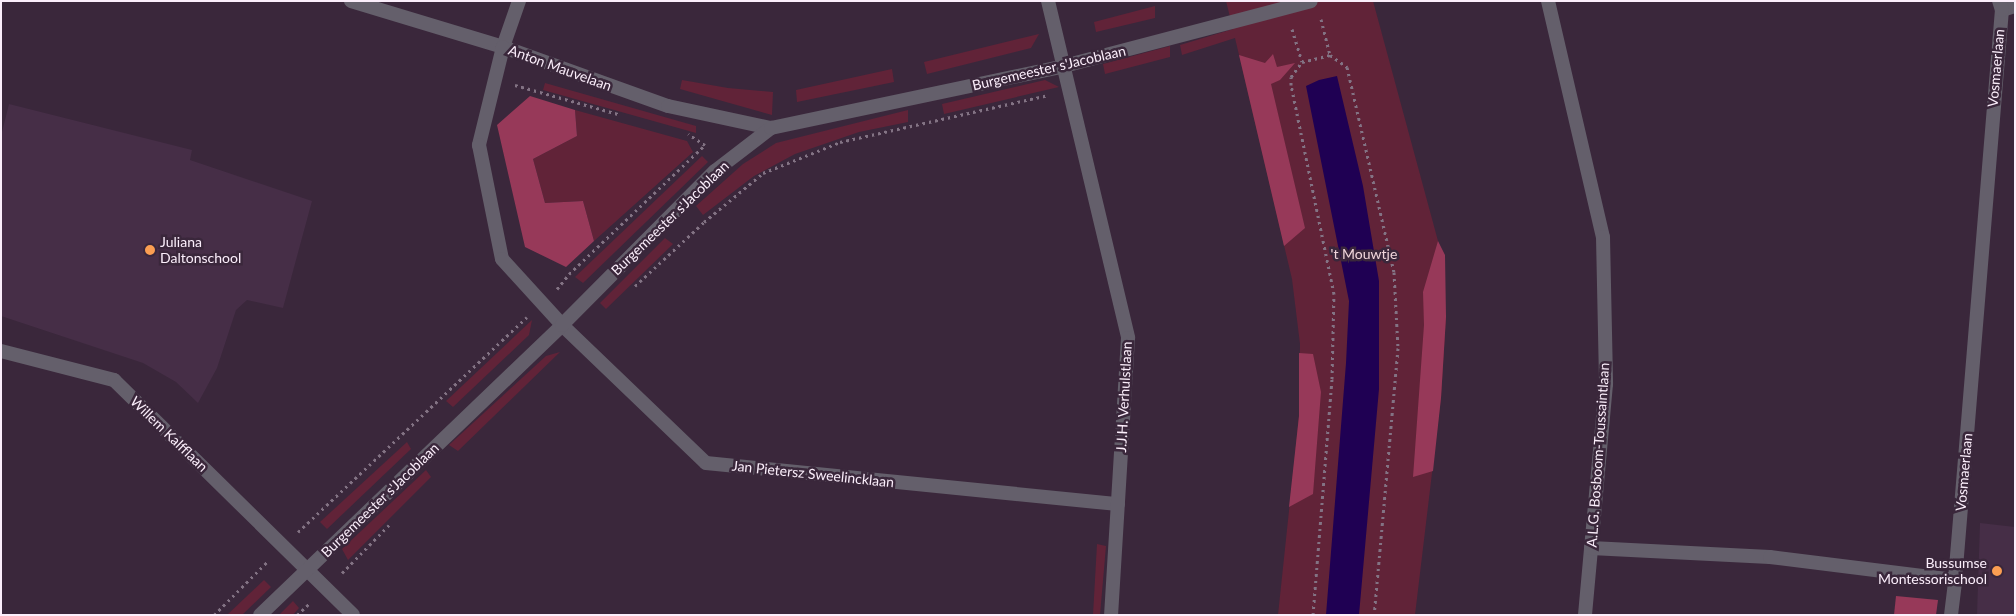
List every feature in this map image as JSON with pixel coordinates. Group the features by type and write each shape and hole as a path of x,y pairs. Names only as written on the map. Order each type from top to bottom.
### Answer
{"street":[{"name":"Anton Mauvelaan","path":"351,1 503,47 668,106 771,128"},
{"name":"Jan Pietersz Sweelincklaan","path":"519,1 503,47 479,145 502,259 562,325 706,463 1118,504"},
{"name":"J.J.H. Verhulstlaan","path":"1048,1 1128,338 1111,615"},
{"name":"Burgemeester s'Jacoblaan","path":"260,615 562,325 715,171 771,128 1064,66 1311,1"},
{"name":"A.L.G. Bosboom-Toussaintlaan","path":"1548,1 1603,237 1606,384 1585,615"},
{"name":"Vosmaerlaan","path":"1951,615 2005,6"},
{"name":"Willem Kalfflaan","path":"1,351 114,380 353,615"},
{"path":"1591,548 1770,557 1955,580"}],"path":[{"path":"1322,22 1330,55 1347,67 1394,272 1398,348 1374,615"},
{"path":"1293,31 1302,62"},
{"path":"1313,615 1332,379 1334,294 1291,77 1302,62 1330,55"},
{"path":"495,80 620,114"},
{"path":"634,288 704,222 763,173 840,142 1070,91"},
{"path":"214,615 284,546 528,316 543,305 569,274 705,145 687,133"},
{"path":"297,615 327,588 395,519"}],"shaded area":[{"path":"1273,54 1277,67 1295,63 1280,80 1271,84 1305,228 1284,246 1239,55 1265,63"},
{"path":"1337,76 1363,186 1379,281 1379,389 1359,615 1326,615 1346,363 1349,301 1306,86 1319,80"},
{"path":"530,96 575,110 577,136 533,159 545,203 583,201 594,241 566,267 525,247 497,125"},
{"name":"Juliana Daltonschool","path":"9,104 192,150 190,160 312,201 283,308 247,300 236,310 217,368 198,403 176,382 143,363 1,316 1,136"},
{"path":"1438,241 1445,255 1446,317 1441,398 1433,471 1413,477 1424,325 1423,292"},
{"path":"1299,353 1313,354 1321,392 1313,494 1289,507 1299,416"},
{"name":"Bussumse Montessorischool","path":"1980,523 2015,527 2015,615 1977,615"},
{"path":"1896,596 1938,600 1936,615 1894,615"}],"green space":[{"name":"'t Mouwtje","path":"1226,1 1373,1 1438,241 1446,317 1441,398 1415,615 1278,615 1299,416 1300,344 1292,279 1235,38 1182,55 1180,45 1233,29"},
{"path":"1155,6 1155,18 1096,32 1094,22"},
{"path":"1039,34 1031,48 927,74 924,62"},
{"path":"1170,46 1170,57 1105,74 1103,64"},
{"path":"892,69 894,82 797,102 796,90"},
{"path":"682,80 728,88 773,92 772,115 680,89"},
{"path":"1045,80 1059,87 944,114 942,104"},
{"path":"545,83 696,126 696,133 543,90"},
{"path":"575,110 687,141 693,152 594,241 583,201 545,203 533,159 577,136"},
{"path":"908,110 908,122 859,132 795,154 754,176 703,215 696,206 743,164 776,143"},
{"path":"702,156 708,162 583,283 575,277"},
{"path":"665,238 673,244 606,309 600,303"},
{"path":"532,320 529,335 453,407 446,401"},
{"path":"560,352 458,451 449,445 546,356"},
{"path":"407,442 411,449 327,529 320,522"},
{"path":"426,470 431,477 348,560 342,549"},
{"path":"1097,544 1106,546 1100,615 1093,615"},
{"path":"264,580 271,587 242,615 227,615"},
{"path":"293,601 299,608 293,615 279,615"}],"place":[{"name":"Juliana Daltonschool","path":"150,250"},
{"name":"Bussumse Montessorischool","path":"1997,571"}]}
